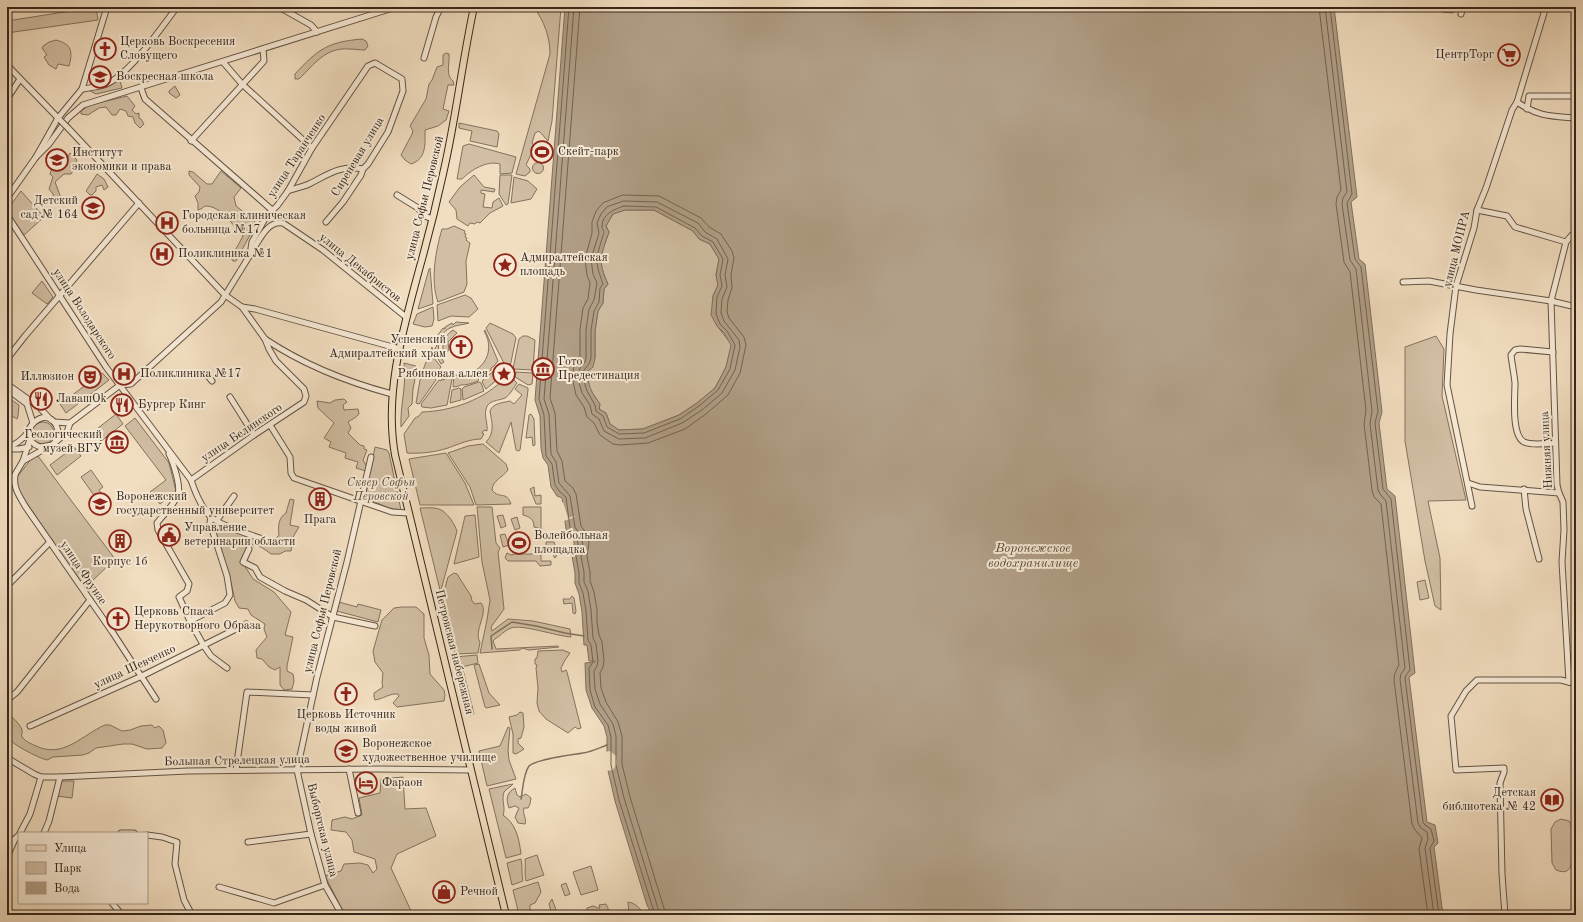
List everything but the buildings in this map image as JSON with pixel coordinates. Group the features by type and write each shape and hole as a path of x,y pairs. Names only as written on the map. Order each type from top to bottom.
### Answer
{"main road":[{"name":"улица Софьи Перовской","path":"392,394 406,317 432,219 451,138 474,7"},
{"name":"Петровская набережная","path":"392,394 392,439 408,512 506,915"}],"street":[{"path":"7,198 36,157 59,119 82,90 107,7"},
{"path":"82,90 105,85 125,72 177,7"},
{"path":"279,7 312,25 317,32"},
{"path":"36,157 49,144 71,115 83,105 396,7"},
{"path":"424,58 436,17 441,7"},
{"path":"1461,14 1463,7"},
{"name":"улица МОПРА","path":"1472,506 1447,385 1450,334 1456,286 1474,228 1477,210 1486,188 1512,110 1517,102 1544,13 1542,7"},
{"path":"191,141 264,61 263,49"},
{"path":"223,62 242,84 312,148"},
{"name":"улица Таранченко","path":"54,442 67,432 70,423 120,384 131,384 221,302 250,255 252,242 267,215 288,191 312,148 368,66 375,62 399,77"},
{"path":"7,65 225,295 242,307 265,339 283,351 344,380 392,394"},
{"name":"Сиреневая улица","path":"326,222 343,202 388,132 403,91 404,84 402,79 399,77"},
{"path":"7,99 20,80"},
{"path":"141,88 145,99 191,141 272,210"},
{"path":"1527,109 1529,96 1576,96"},
{"path":"1517,102 1527,109 1542,116 1576,118"},
{"name":"Сиреневая улица","path":"288,191 307,185 342,168 353,167 363,169"},
{"path":"397,195 418,208 423,215 432,219"},
{"path":"7,359 139,203"},
{"path":"1477,210 1507,216 1515,227 1566,242 1572,235 1576,235"},
{"name":"улица Володарского","path":"7,215 61,295 106,367 191,480 196,494 211,517"},
{"name":"улица Декабристов","path":"250,255 266,229 273,224 283,223 323,250 406,317"},
{"name":"Нижняя улица","path":"1566,242 1551,301 1555,443 1559,493 1563,502 1564,530 1562,562 1569,682"},
{"path":"1403,282 1429,281 1476,290 1551,301 1576,307"},
{"path":"242,307 255,309 400,349"},
{"name":"улица Белинского","path":"191,480 254,435 270,426 304,402 306,396 304,389 276,361 268,349 265,339"},
{"path":"1553,352 1520,349 1515,350 1511,355 1515,381 1515,410 1519,438 1524,442 1534,444 1555,443"},
{"path":"208,375 212,381"},
{"path":"7,384 39,407 53,421 58,431 54,442 23,461"},
{"path":"7,390 27,404 33,423"},
{"path":"230,397 254,435"},
{"path":"7,448 17,444 29,431 33,423 42,418 70,423"},
{"path":"270,426 290,457 290,473 294,478 362,500 392,512 408,512"},
{"path":"7,488 23,461 30,439 29,431"},
{"path":"30,439 35,445 40,447 48,446"},
{"path":"7,448 28,448 35,445"},
{"path":"167,447 180,489 178,496 157,523 158,530 189,584 187,591 179,598 190,621 211,656 227,668"},
{"path":"14,449 21,456 23,461"},
{"name":"улица Софьи Перовской","path":"297,770 313,695 362,500 370,457"},
{"name":"улица Фрунзе","path":"15,475 14,483 16,491 142,676 156,699"},
{"path":"1468,483 1480,487 1524,489 1559,493"},
{"path":"1524,489 1526,509 1539,559"},
{"path":"217,520 234,496"},
{"path":"190,621 225,603 230,595 227,576 210,523 211,517 241,532 260,538"},
{"path":"7,586 50,542"},
{"path":"249,549 243,562 255,568 260,577 285,591 306,600 333,617 375,626"},
{"path":"7,700 17,692 90,600"},
{"name":"улица Шевченко","path":"30,726 142,676 246,624"},
{"path":"1505,915 1502,874 1500,791 1500,783 1504,768 1456,770 1451,716 1466,691 1477,680 1561,680 1576,684"},
{"path":"236,770 247,692 313,695"},
{"name":"Большая Стрелецкая улица","path":"7,758 34,774 60,777 236,770 471,770"},
{"path":"349,769 358,813"},
{"name":"Выборгская улица","path":"297,770 311,834 325,885 342,915"},
{"path":"21,832 30,814 42,776"},
{"path":"44,832 49,821 60,777"},
{"path":"248,842 311,834"},
{"path":"148,835 162,837 177,842 175,864 184,900 192,915"},
{"path":"7,843 18,836"},
{"path":"7,857 15,839"},
{"path":"219,887 274,903 325,885"},
{"path":"113,904 122,915"}],"green space":[{"path":"96,7 98,20 7,33 7,21"},
{"path":"534,7 561,7 552,121 548,141 539,131 535,133 532,143 538,151 532,152 526,165 530,169 530,172 525,176 516,174 550,54 546,29"},
{"path":"1429,7 1459,7 1453,13 1442,12"},
{"path":"362,39 366,41 368,46 365,50 341,49 333,51 321,58 299,79 295,79 295,74 303,65 324,48 340,42"},
{"path":"56,40 65,44 70,49 71,57 69,66 58,64 56,69 49,65 44,57 47,55 42,48 43,46"},
{"path":"446,53 449,54 449,76 454,85 448,85 443,109 449,111 446,120 438,126 425,130 424,150 420,158 411,164 401,155 413,131 410,126 426,99 429,84 437,67 443,65 443,55"},
{"path":"126,73 120,81 122,88 96,94 88,90"},
{"path":"175,86 180,95 176,98 169,93 169,91"},
{"path":"127,96 135,106 132,110 136,114 139,113 139,118 144,124 140,128 135,123 133,117 128,116 126,111 120,109 116,115 112,115 106,107 99,108 88,115 81,114 81,111 91,105"},
{"path":"459,123 497,131 499,134 497,147 470,141 472,131 459,128"},
{"path":"469,144 516,157 512,173 500,174 500,164 490,163 475,169 462,179 457,179 463,146"},
{"path":"70,153 77,160 71,174 64,174 55,182 61,198 56,203 54,201 53,194 49,189 53,177 50,174 52,168 56,169 64,164"},
{"path":"536,163 540,163 542,164 542,172 536,173 533,170 533,166"},
{"path":"189,171 193,172 207,184 212,184 221,171 241,188 234,197 236,206 255,221 250,235 236,261 233,261 231,258 243,236 217,209 205,206 198,210 198,203 195,196 199,192 200,187 189,175"},
{"path":"97,174 104,179 108,187 104,190 102,185 96,187 96,191 90,195 86,191"},
{"path":"474,175 484,187 495,189 494,192 481,190 481,193 485,194 483,207 492,208 493,202 499,198 503,206 490,213 480,223 470,223 468,226 457,219 456,210 449,202 460,187"},
{"path":"500,175 512,175 508,204 506,205 499,194"},
{"path":"514,177 528,181 537,189 531,199 511,203"},
{"path":"21,191 44,217 24,235 7,213 7,210"},
{"path":"625,210 654,210 693,231 699,239 710,244 719,259 716,275 718,285 713,296 717,326 732,345 726,367 715,388 697,403 679,415 643,429 619,430 610,424 606,413 599,409 600,404 590,390 587,378 588,371 595,358 595,331 598,311 603,303 604,289 608,284 601,264 602,252 609,232 606,226 613,214"},
{"path":"454,226 465,231 465,237 467,238 466,240 470,243 466,261 467,284 464,292 438,302 434,285 434,275 438,246 442,229 447,229"},
{"path":"430,268 433,304 418,309 429,269"},
{"path":"42,281 53,297 47,304 32,293"},
{"path":"465,295 471,298 478,309 469,317 451,316 438,321 437,305"},
{"path":"433,307 434,319 432,326 425,327 413,324 417,314"},
{"path":"456,322 469,323 452,327 442,335 439,344 439,353 444,362 441,364 437,357 439,356 436,355 435,348 437,346 435,344 437,337 439,337 438,335 443,328 445,329 445,327 452,323 453,325"},
{"path":"490,323 513,334 516,338 510,367 506,367 486,328"},
{"path":"453,330 457,333 448,342 449,350 444,354 444,340"},
{"path":"485,330 498,361 491,368 491,370 482,378 479,378 478,381 453,387 454,375 471,373 484,363 489,348"},
{"path":"523,336 527,336 535,340 533,370 513,369 519,339"},
{"path":"1436,336 1444,349 1442,396 1466,500 1428,501 1440,558 1441,610 1435,606 1425,561 1405,441 1405,347"},
{"path":"432,347 434,358 441,367 436,374 436,380 419,404 416,403 421,375"},
{"path":"404,363 416,366 417,369 412,404 408,408 409,416 401,427 401,411 405,379"},
{"path":"495,370 504,374 486,389 482,382"},
{"path":"516,372 533,373 532,384 528,385 515,377"},
{"path":"102,373 109,380 66,413 60,404"},
{"path":"450,373 453,374 447,405 431,408 422,407 421,404 439,380 444,380"},
{"path":"506,377 513,379 517,383 507,397 491,402 487,406 485,414 487,431 484,430 482,433 484,434 481,439 469,441 433,452 407,453 404,434 415,418 422,412 456,407 467,403 488,392"},
{"path":"479,382 481,383 484,391 463,400 462,389"},
{"path":"519,384 528,388 520,450 516,450 511,422 499,453 486,442 492,431 490,411 493,406 498,404 510,401 514,404 522,395 515,389"},
{"path":"459,388 461,389 461,400 450,403 452,390"},
{"path":"7,397 19,405 17,419 7,413"},
{"path":"344,399 347,402 343,405 344,410 358,409 359,414 348,422 351,428 348,433 360,445 364,446 364,449 367,450 363,460 366,465 366,471 356,468 358,462 345,458 346,453 329,447 331,442 324,438 334,423 318,408 317,401 330,403 335,400"},
{"path":"116,414 123,424 101,441 93,432"},
{"path":"531,414 534,419 535,445 533,446 532,437 526,438 529,415"},
{"path":"135,418 169,463 176,491 160,504 150,492 166,480 125,426"},
{"path":"43,422 51,425 54,433 51,441 43,444 35,441 32,433 35,425"},
{"path":"483,444 506,464 508,470 494,484 492,490 495,493 507,497 511,504 476,505 470,487 448,453 468,446"},
{"path":"74,447 81,456 57,475 50,465"},
{"name":"Сквер Софьи Перовской","path":"375,447 387,450 389,453 401,510 389,508 365,498"},
{"path":"446,453 465,483 474,505 420,505 409,459"},
{"path":"38,456 115,559 91,582 94,587 90,591 86,590 18,490 17,477 32,458"},
{"path":"91,470 103,487 99,490 106,500 100,504 81,477"},
{"path":"534,487 535,496 541,495 541,504 536,504 530,489"},
{"path":"290,499 294,500 290,525 299,527 293,537 291,551 285,551 280,554 271,554 261,547 250,544 241,560 253,579 274,592 291,612 285,635 293,637 287,671 293,674 294,681 292,689 284,690 280,685 280,667 275,670 269,667 262,659 257,658 256,650 267,637 264,629 265,624 251,615 248,609 239,608 235,601 230,578 214,527 216,525 271,544 279,535 279,523 281,517 286,513"},
{"path":"477,507 492,507 496,543 500,548 498,552 504,609 491,627 492,631 508,619 533,621 570,629 571,637 531,629 516,627 511,628 493,641 496,649 558,646 559,647 529,650 522,648 520,650 480,653 490,600 482,562"},
{"path":"523,507 541,507 541,529 534,527 531,519 523,515"},
{"path":"420,508 435,508 442,510 450,518 457,531 441,590 440,590"},
{"path":"475,515 479,557 454,564 465,516"},
{"name":"Волейбольная площадка","path":"503,515 506,526 501,528 497,516"},
{"name":"Волейбольная площадка","path":"517,517 520,528 515,530 511,519"},
{"name":"Волейбольная площадка","path":"505,534 509,545 503,547 500,535"},
{"name":"Волейбольная площадка","path":"520,536 523,548 518,550 514,538"},
{"path":"546,542 554,542 558,553 555,558 552,547 546,548"},
{"path":"541,551 541,561 551,561 551,565 540,566 536,561 508,561 505,558 507,553 511,555 535,554"},
{"path":"454,573 457,574 471,596 472,601 475,604 481,603 483,607 478,633 480,642 478,653 455,654 442,599 448,577"},
{"path":"1425,580 1429,598 1420,600 1417,582"},
{"path":"572,596 574,598 575,614 573,613 572,603 564,604 563,599 570,599"},
{"path":"339,602 357,607 358,604 381,610 378,622 337,611"},
{"path":"416,607 424,614 424,638 429,655 430,674 444,690 444,701 397,707 393,703 399,696 398,694 392,694 375,700 374,693 383,687 383,673 375,662 373,651 382,620 394,608"},
{"path":"563,650 570,653 561,668 562,672 566,670 567,672 581,728 578,729 575,727 568,733 546,719 539,711 537,703 537,665 535,664 535,659 537,658 538,651"},
{"path":"477,655 478,663 458,668 455,657"},
{"path":"479,664 489,693 500,705 485,707 474,665"},
{"path":"463,670 474,714 470,715 459,671"},
{"path":"520,712 523,713 524,727 521,738 518,739 518,743 524,749 516,754 513,753 513,734 509,717 517,715"},
{"path":"7,714 20,725 24,739 29,743 46,749 55,750 64,748 105,725 110,725 122,731 141,726 152,725 155,728 159,726 163,730 166,743 162,748 147,749 132,744 123,744 96,748 83,755 53,757 47,760 25,750 9,739 6,731"},
{"path":"508,727 510,728 508,750 509,760 516,779 487,786 479,751 500,746"},
{"path":"403,777 405,809 426,808 436,836 397,854 391,868 413,915 345,915 325,876 341,871 344,864 360,863 368,865 373,873 377,869 375,859 354,852 352,840 346,832 331,830 332,820 345,817 352,819 362,815 359,798 380,793 381,779"},
{"path":"74,781 72,798 57,796 60,782"},
{"path":"513,784 504,792 503,815 514,827 521,854 506,858 489,789"},
{"path":"515,788 517,795 520,797 526,794 531,798 528,808 524,808 525,824 518,823 515,817 519,808 515,806 509,808 508,805 508,794"},
{"path":"1561,819 1569,821 1572,827 1571,865 1567,871 1562,872 1556,870 1552,863 1551,829 1555,822"},
{"path":"537,855 544,875 526,881 525,859"},
{"path":"521,859 523,881 512,885 507,863"},
{"path":"591,866 598,890 581,895 573,872"},
{"path":"538,882 541,892 535,903 530,905 530,909 535,915 519,915 513,890"},
{"path":"566,883 570,894 565,896 561,885"},
{"path":"552,899 558,915 552,915 549,904"},
{"path":"628,902 636,905 645,915 629,915"},
{"path":"606,904 608,913 606,915 587,912 587,908 593,906 600,908 599,905"}],"water":[{"name":"Воронежское водохранилище","path":"565,7 1334,7 1357,197 1351,202 1359,259 1365,264 1382,412 1379,423 1387,489 1395,496 1415,673 1409,677 1427,822 1435,825 1438,843 1434,847 1443,915 652,915 647,905 615,801 607,766 607,737 604,726 592,708 586,690 585,663 595,661 589,661 587,645 584,645 582,612 579,594 575,583 572,556 574,541 566,529 562,498 557,496 551,487 548,465 543,458 541,448 540,416 535,400","holes":["625,210 654,210 693,231 699,239 710,244 719,259 716,275 718,285 713,296 711,315 731,345 726,367 715,388 697,403 679,415 643,429 619,430 610,424 606,413 599,409 600,404 588,381 588,371 593,367 595,358 595,331 598,311 603,303 604,289 608,284 601,264 602,252 609,232 606,226 613,214"]}],"pier":[{"path":"563,502 568,518 575,517 564,521 561,503"},
{"path":"610,751 616,756 617,763 613,770 606,771 604,752"}],"waterway":[{"path":"492,649 491,636 512,622 584,636"},
{"path":"521,799 526,773 529,766 539,761 589,752 607,745"}],"place":[{"name":"Церковь Воскресения Словущего","path":"105,49"},
{"name":"ЦентрТорг","path":"1509,55"},
{"name":"Воскресная школа","path":"100,77"},
{"name":"Скейт-парк","path":"542,152"},
{"name":"Институт экономики и права","path":"57,160"},
{"name":"Детский сад № 164","path":"93,208"},
{"name":"Городская клиническая больница №17","path":"167,223"},
{"name":"Поликлиника №1","path":"162,254"},
{"name":"Адмиралтейская площадь","path":"505,265"},
{"name":"Успенский Адмиралтейский храм","path":"461,347"},
{"name":"Гото Предестинация","path":"543,369"},
{"name":"Поликлиника №17","path":"124,374"},
{"name":"Рябиновая аллея","path":"504,374"},
{"name":"Иллюзион","path":"90,377"},
{"name":"ЛавашOk","path":"41,399"},
{"name":"Бургер Кинг","path":"122,405"},
{"name":"Геологический музей ВГУ","path":"117,442"},
{"name":"Прага","path":"320,499"},
{"name":"Воронежский государственный университет","path":"100,504"},
{"name":"Управление ветеринарии области","path":"169,535"},
{"name":"Корпус 1б","path":"120,541"},
{"name":"Волейбольная площадка","path":"519,543"},
{"name":"Церковь Спаса Нерукотворного Образа","path":"118,619"},
{"name":"Церковь Источник воды живой","path":"346,694"},
{"name":"Воронежское художественное училище","path":"346,751"},
{"name":"Фараон","path":"366,783"},
{"name":"Детская библиотека № 42","path":"1552,800"},
{"name":"Речной","path":"444,892"}]}
